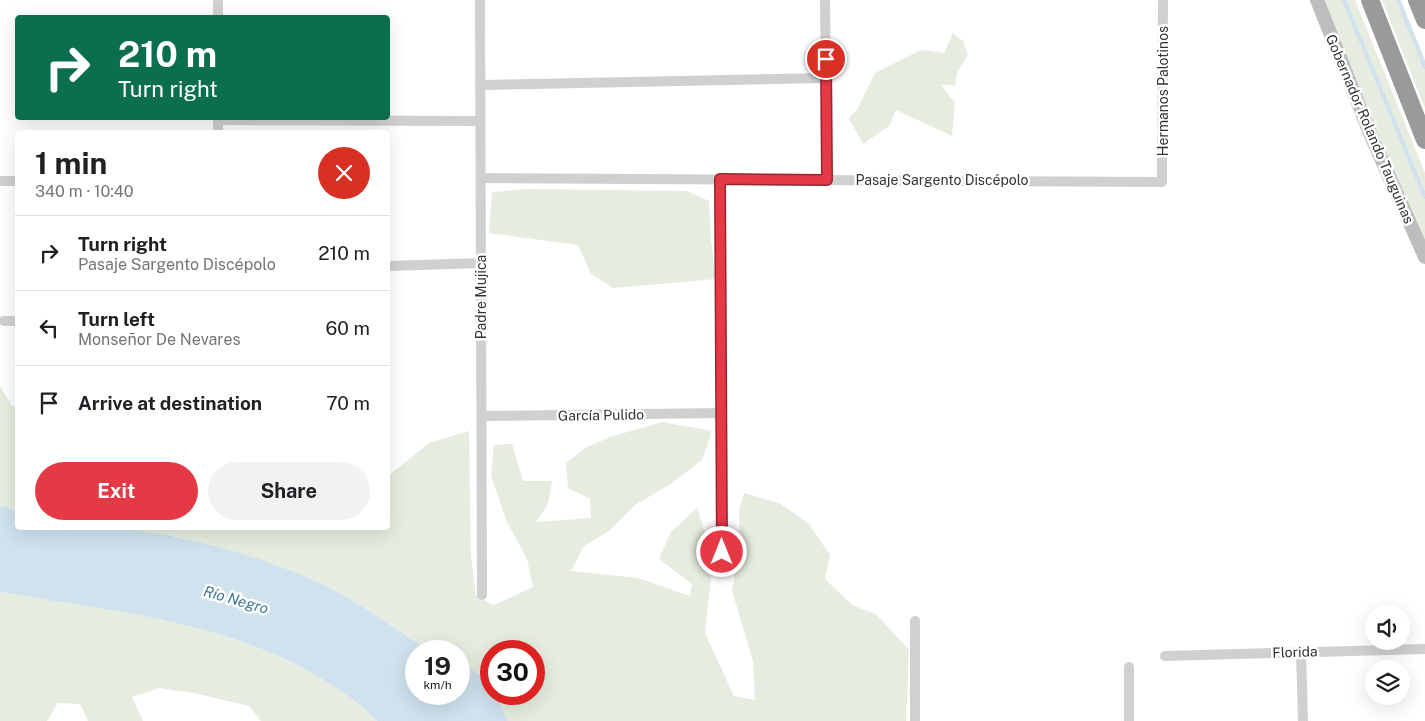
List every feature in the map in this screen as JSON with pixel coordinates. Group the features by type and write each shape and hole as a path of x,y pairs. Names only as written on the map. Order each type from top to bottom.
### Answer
{"highway":[{"path":"1370,0 1425,140"},
{"path":"1417,0 1425,20"}],"street":[{"path":"218,0 218,15"},
{"name":"Padre Mujica","path":"480,0 482,595"},
{"path":"825,0 827,180"},
{"name":"Hermanos Palotinos","path":"1162,182 1163,0"},
{"name":"Gobernador Rolando Tauguinas","path":"1317,0 1372,138 1425,257"},
{"path":"480,85 826,78"},
{"path":"390,120 480,120"},
{"name":"Pasaje Sargento Discépolo","path":"481,178 1162,182"},
{"path":"720,179 722,552"},
{"path":"0,181 15,181"},
{"path":"390,266 481,263"},
{"path":"4,321 15,321"},
{"name":"García Pulido","path":"482,416 720,414"},
{"path":"915,621 915,721"},
{"name":"Florida","path":"1165,656 1425,649"},
{"path":"1302,651 1303,721"},
{"path":"1129,667 1129,721"}],"shaded area":[{"path":"1324,0 1355,0 1425,173 1425,241 1388,158"},
{"path":"1382,0 1401,0 1425,60 1425,108"},
{"path":"953,33 963,41 968,55 957,72 955,85 941,85 955,103 952,136 896,110 889,126 863,144 849,118 857,110 875,73 921,50 944,53"},
{"path":"528,189 687,191 709,201 711,241 716,279 613,288 591,274 578,245 489,233 492,192"},
{"path":"0,386 12,406 15,406 15,510 0,506"},
{"path":"662,422 712,431 702,460 669,485 635,505 609,531 584,546 571,571 638,578 690,596 692,584 659,559 671,532 697,508 708,543 711,577 705,633 734,696 755,700 753,661 732,591 740,545 739,510 744,493 781,504 809,524 830,555 825,579 852,605 876,614 909,650 906,721 508,721 500,705 545,705 545,640 480,640 480,678 470,669 470,640 413,640 357,603 321,584 273,564 180,537 132,530 390,530 390,474 429,443 469,431 471,557 476,596 494,605 533,587 527,559 507,522 491,476 494,445 512,444 523,481 552,481 548,504 536,522 591,518 590,499 568,488 566,463 585,448 610,437"},
{"path":"0,592 131,613 217,633 298,665 358,703 377,721 261,721 249,706 194,693 159,688 132,697 143,721 88,721 80,704 58,703 47,721 0,721"}],"water":[{"name":"Río Negro","path":"0,506 15,510 15,530 133,530 171,536 247,555 320,583 349,598 413,640 405,640 405,705 470,705 470,669 480,676 480,705 500,705 508,721 377,721 358,703 336,688 297,665 257,647 216,633 174,622 0,592"}],"waterway":[{"path":"1344,0 1425,197"},
{"path":"1398,0 1425,67"}],"route":[{"path":"722,552 720,179 827,180 826,59"}]}
